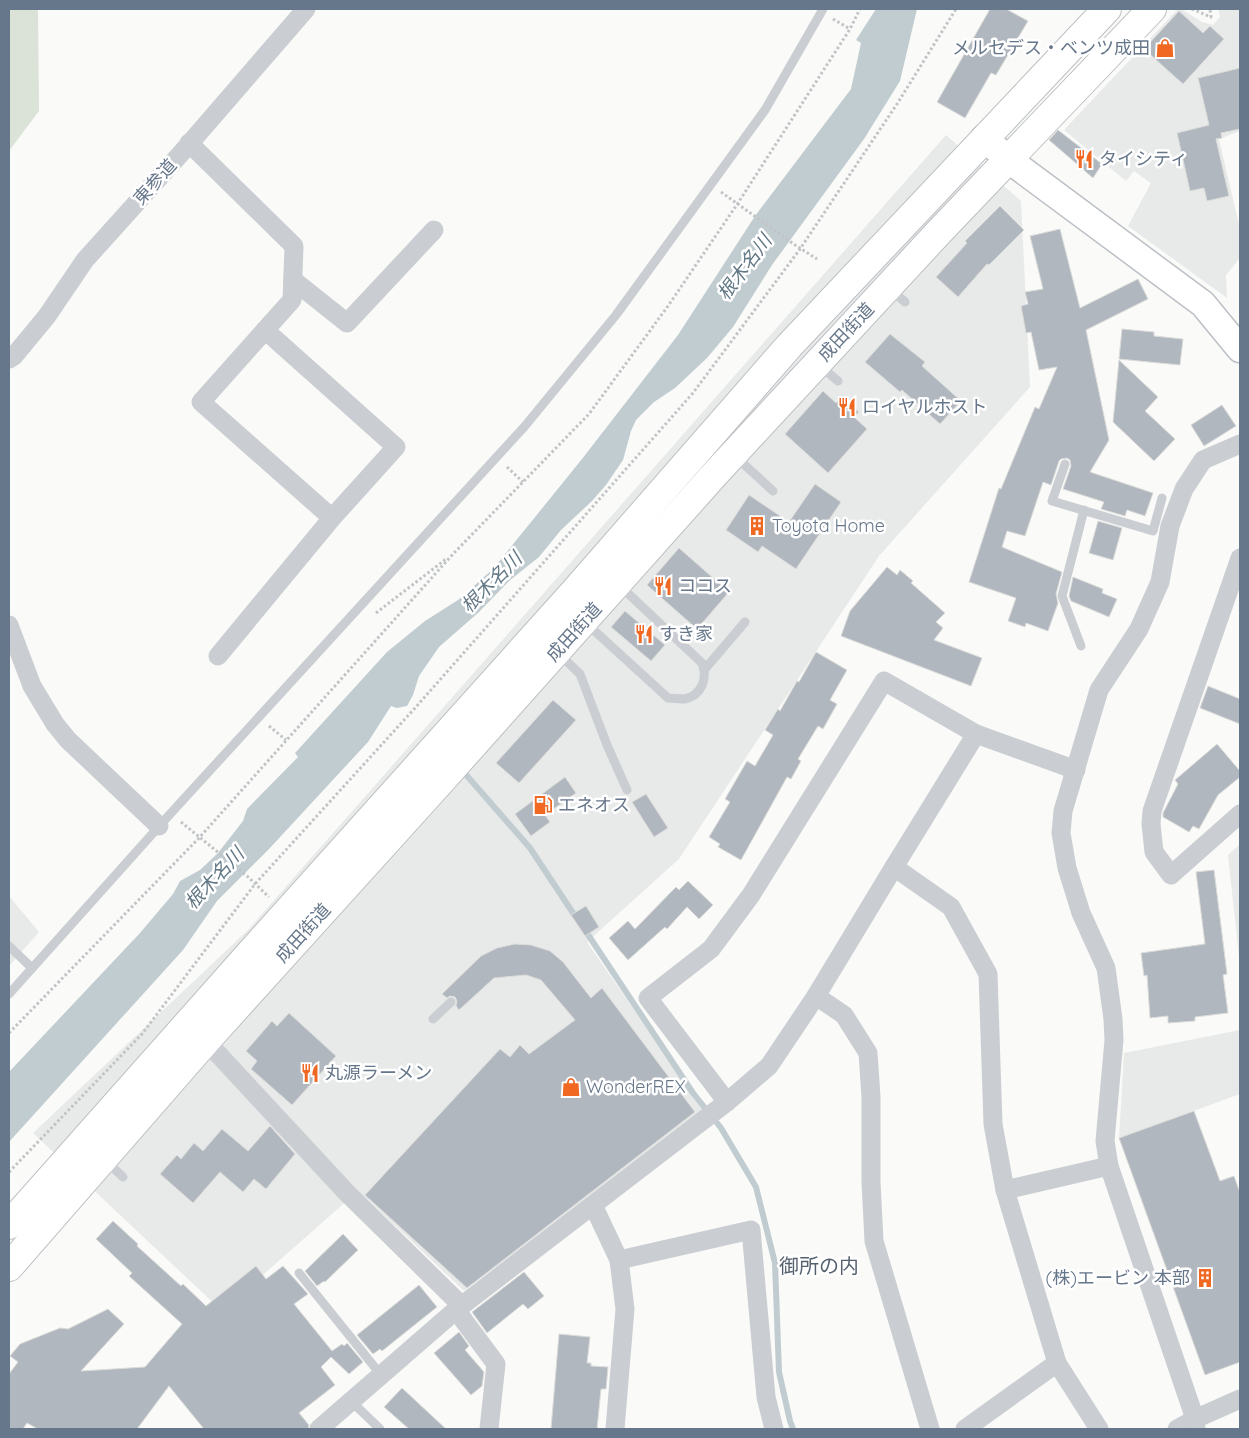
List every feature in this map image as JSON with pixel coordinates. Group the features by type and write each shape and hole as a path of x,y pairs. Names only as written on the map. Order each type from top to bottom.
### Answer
{"highway":[{"name":"成田街道","path":"9,1225 252,950 574,592 789,346 1107,9"},
{"name":"成田街道","path":"9,1267 206,1041 733,454 817,363 896,295 1009,160 1152,9"}],"street":[{"name":"東参道","path":"9,360 47,316 84,260 189,144 306,9"},
{"path":"984,138 1009,160 1203,304 1240,349"},
{"path":"189,144 294,246 292,300 201,402 332,518"},
{"path":"293,280 347,323 434,230"},
{"path":"218,656 332,518 396,447 265,330"},
{"path":"1195,1424 1109,1166 1105,1141 1114,1040 1106,968 1081,913 1067,868 1061,833 1064,811 1099,690 1139,629 1160,582 1170,526 1184,489 1203,460 1240,444"},
{"path":"1240,558 1152,811 1151,824 1154,852 1171,875 1240,814"},
{"path":"9,625 32,686 55,724 68,740 165,820"},
{"path":"724,1104 648,998 712,949 751,895 884,681 976,734 1076,770"},
{"path":"319,1429 459,1308 700,1123 769,1066 816,996 976,734"},
{"path":"894,867 951,907 988,974 992,1124 1005,1190 1057,1363 1099,1429"},
{"path":"816,996 844,1015 868,1053 871,1097 871,1182 874,1241 930,1429"},
{"path":"206,1041 346,1192 459,1308 496,1364 489,1429"},
{"path":"1005,1190 1109,1166"},
{"path":"593,1206 619,1260 625,1309 615,1429"},
{"path":"619,1260 751,1230 766,1397 774,1429"},
{"path":"965,1429 1057,1363"},
{"path":"1177,1429 1195,1424 1240,1399"}],"lane":[{"path":"9,994 258,717 526,426 616,315 765,110 823,9"},
{"path":"817,363 838,381"},
{"path":"733,454 773,490"},
{"path":"1065,464 1052,501 1153,531 1162,498"},
{"path":"1081,646 1062,596 1084,510"},
{"path":"584,621 668,698 684,699 696,694 704,684 705,668 702,663 617,584"},
{"path":"705,668 745,622"},
{"path":"556,651 580,674 607,745 627,790"},
{"path":"9,946 32,968"},
{"path":"433,1019 451,1002"},
{"path":"103,1158 123,1177"},
{"path":"299,1273 381,1375"},
{"path":"351,1401 380,1429"}],"path":[{"path":"9,1033 199,838 453,554 589,414 668,306 738,204 850,29 860,9"},
{"path":"9,1172 142,1034 255,884 415,708 693,393 800,249 897,104 956,9"},
{"path":"1192,9 1211,17 1210,9"},
{"path":"710,184 816,259"},
{"path":"497,457 523,482"},
{"path":"374,614 453,554"},
{"path":"258,717 286,740"},
{"path":"165,820 199,838 270,898"}],"shaded area":[{"path":"9,9 38,9 39,111 9,151"},
{"name":"メルセデス・ベンツ成田","path":"1178,9 1202,22 1213,25 1220,17 1218,9 1240,9 1240,131 1219,139 1240,229 1240,258 1226,275 1227,298 1128,226 1151,183 1134,171 1126,181 1064,130"},
{"path":"946,135 1021,201 1030,387 879,556 679,859 587,942 705,1112 464,1291 358,1191 222,1311 33,1133 247,931"},
{"path":"1240,844 1240,966 1228,855"},
{"path":"9,896 39,932 9,966"},
{"path":"1240,1030 1240,1094 1119,1138 1124,1053"}],"water":[{"name":"根木名川","path":"876,9 917,9 900,81 864,139 772,265 733,327 707,358 675,388 654,402 636,420 623,460 606,485 561,530 539,557 509,581 479,612 439,647 419,676 407,706 397,708 391,706 368,742 269,849 217,901 183,950 9,1142 9,1072 140,933 173,894 180,881 200,870 218,853 243,821 247,809 298,757 295,753 387,652 425,621 458,600 493,569 582,459 678,335 755,216 851,89 861,43 856,40"}],"building":[{"path":"990,9 1006,9 1028,21 996,75 991,73 965,118 937,102"},
{"name":"メルセデス・ベンツ成田","path":"1179,11 1203,33 1210,26 1224,39 1183,84 1144,49"},
{"path":"1240,68 1240,129 1221,133 1222,138 1216,139 1229,196 1207,201 1204,188 1190,191 1177,133 1209,125 1198,78"},
{"name":"タイシティ","path":"1058,130 1102,164 1093,178 1049,140"},
{"path":"1000,206 1024,230 989,265 987,264 958,297 936,277 967,243 965,241"},
{"path":"1060,229 1080,308 1138,279 1148,299 1086,330 1109,440 1090,472 1153,493 1145,516 1127,510 1125,516 1101,509 1104,502 1063,489 1071,466 1070,460 1067,458 1059,461 1051,485 1043,482 1025,536 1007,531 1002,547 1062,572 1056,594 1058,603 1048,631 1026,623 1025,627 1008,621 1016,598 969,582 999,488 1001,489 1035,407 1039,409 1057,367 1039,370 1031,332 1026,333 1021,306 1028,304 1025,292 1043,289 1030,236"},
{"path":"1122,329 1154,332 1154,336 1183,339 1180,365 1119,359"},
{"path":"890,334 925,362 922,366 961,401 940,424 902,390 900,392 865,362"},
{"path":"1119,360 1158,397 1145,411 1175,439 1154,461 1113,422"},
{"path":"823,391 836,403 842,396 859,412 854,417 867,429 828,473 785,434"},
{"path":"1222,405 1236,426 1204,446 1191,425"},
{"path":"815,484 841,502 796,569 762,546 758,552 726,530 749,495 789,522"},
{"path":"1098,521 1122,528 1113,560 1089,553"},
{"path":"679,548 729,592 697,629 647,585"},
{"path":"887,567 897,575 900,570 913,581 911,583 945,613 936,622 943,628 934,640 982,658 971,686 841,636 850,611"},
{"path":"1073,577 1103,589 1102,593 1117,599 1109,617 1071,601 1069,596"},
{"path":"625,611 665,645 651,661 611,627"},
{"path":"816,652 847,670 830,700 837,704 823,729 818,726 798,759 801,761 791,779 787,777 741,860 718,847 720,844 709,837 730,802 725,799 747,761 755,766 773,735 765,730 778,709 780,711 797,681 799,682"},
{"path":"1208,686 1240,699 1240,724 1200,708"},
{"path":"553,700 576,720 519,783 496,763"},
{"path":"1217,744 1240,771 1240,777 1218,795 1199,829 1193,826 1189,832 1163,817 1163,813 1178,784 1175,780"},
{"path":"565,777 576,793 545,815 550,822 531,836 515,814"},
{"path":"646,794 668,828 654,837 632,802"},
{"path":"1214,870 1227,974 1223,975 1228,1013 1195,1017 1195,1021 1168,1023 1168,1016 1150,1018 1147,975 1144,976 1141,953 1205,944 1196,872"},
{"path":"688,881 713,905 699,919 687,907 667,929 665,927 628,960 609,938 628,921 635,929 676,887 679,890"},
{"path":"586,906 599,927 585,936 571,915"},
{"name":"WonderREX","path":"515,944 531,945 550,951 563,962 591,998 602,988 695,1112 467,1288 365,1195 500,1049 510,1057 520,1045 529,1054 575,1020 541,980 526,975 494,978 459,1010 456,1006 457,1001 455,997 450,996 447,998 442,994 481,956 497,948"},
{"path":"289,1013 336,1056 292,1105 251,1069 257,1061 246,1051 272,1021 277,1026"},
{"name":"(株)エービン 本部","path":"1194,1111 1220,1181 1234,1176 1240,1193 1240,1362 1205,1375 1119,1138"},
{"path":"270,1126 295,1154 266,1189 254,1179 243,1192 220,1172 193,1203 160,1174 177,1155 181,1159 194,1143 203,1151 222,1129 248,1151"},
{"path":"113,1221 138,1244 137,1246 181,1286 183,1284 206,1306 256,1266 266,1279 283,1266 308,1294 294,1304 332,1351 347,1343 363,1362 349,1374 331,1357 321,1367 335,1385 299,1413 309,1425 308,1429 204,1429 169,1386 137,1429 38,1429 27,1423 23,1429 9,1429 9,1374 18,1362 10,1356 20,1344 60,1328 68,1329 108,1309 124,1324 81,1371 145,1367 182,1324 129,1276 132,1273 96,1239"},
{"path":"343,1234 358,1250 325,1282 317,1286 305,1271"},
{"path":"524,1272 544,1296 528,1309 523,1304 487,1333 472,1312"},
{"path":"419,1285 437,1307 382,1351 380,1349 373,1354 357,1335"},
{"path":"459,1332 469,1346 465,1350 484,1372 482,1386 471,1395 434,1353"},
{"path":"559,1334 590,1337 587,1363 591,1363 591,1366 608,1367 606,1389 601,1389 597,1429 551,1429"},
{"path":"402,1388 446,1429 409,1429 384,1407"}],"waterway":[{"path":"461,769 530,848 577,919"},
{"path":"583,927 693,1093 721,1128 756,1187 775,1263 779,1372 793,1429"}],"place":[{"name":"メルセデス・ベンツ成田","path":"1165,48"},
{"name":"タイシティ","path":"1084,159"},
{"name":"ロイヤルホスト","path":"847,407"},
{"name":"Toyota Home","path":"757,526"},
{"name":"ココス","path":"663,586"},
{"name":"すき家","path":"644,634"},
{"name":"エネオス","path":"543,805"},
{"name":"丸源ラーメン","path":"310,1073"},
{"name":"WonderREX","path":"571,1087"},
{"name":"(株)エービン 本部","path":"1205,1278"}],"district":[{"name":"御所の内","path":"819,1266"}]}
